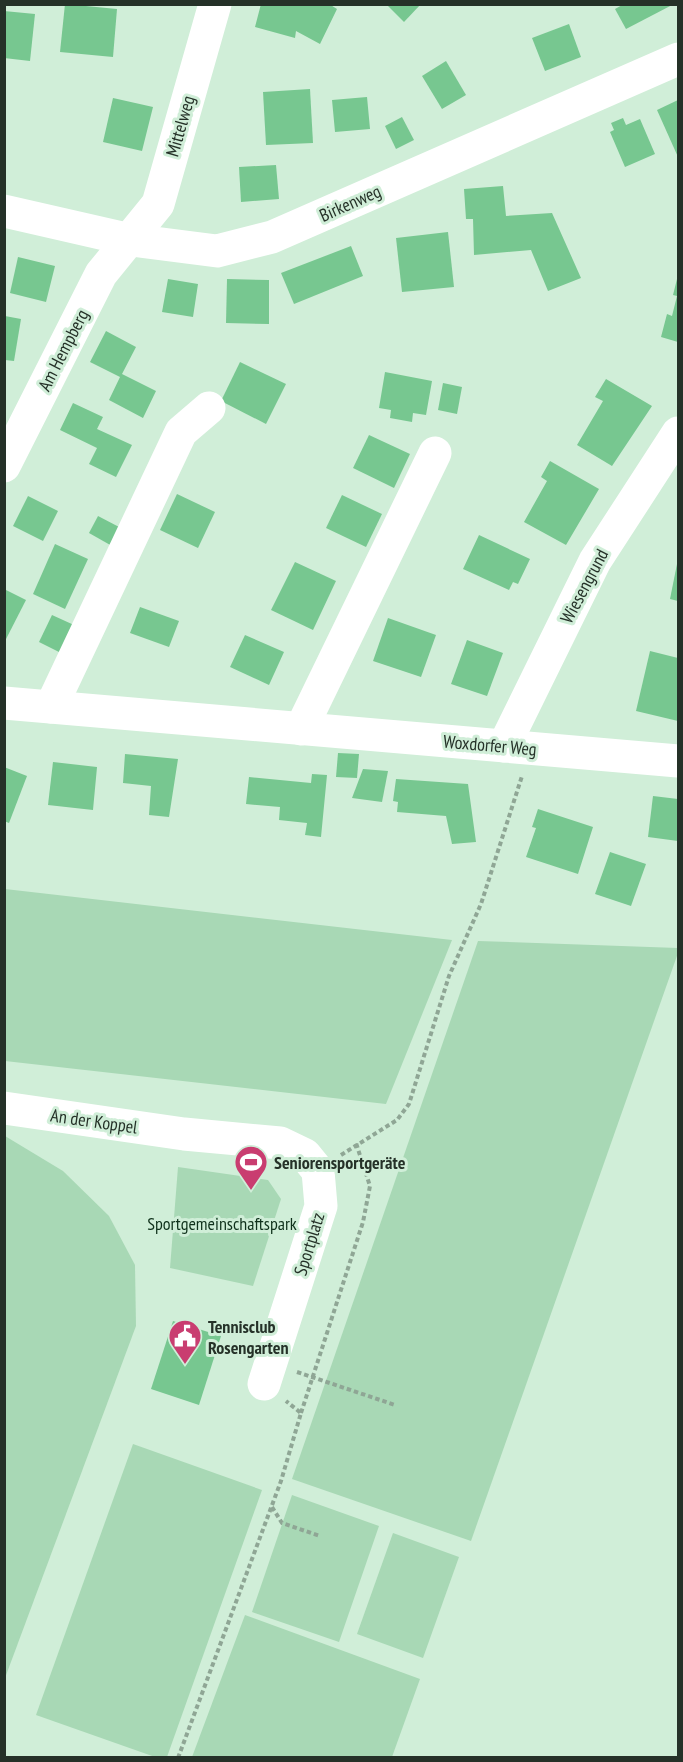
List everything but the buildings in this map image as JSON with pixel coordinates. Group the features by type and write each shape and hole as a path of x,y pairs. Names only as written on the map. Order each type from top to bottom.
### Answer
{"street":[{"name":"Mittelweg","path":"131,240 158,204 214,4"},
{"name":"Birkenweg","path":"4,211 131,240 217,251 272,237 678,60"},
{"name":"Am Hempberg","path":"4,466 101,274 131,240"},
{"path":"51,707 181,432 209,408"},
{"name":"Wiesengrund","path":"518,748 595,561 678,433"},
{"path":"301,729 435,453"},
{"name":"Woxdorfer Weg","path":"4,703 678,761"},
{"name":"An der Koppel","path":"4,1108 184,1134 279,1143 305,1155 318,1171"},
{"name":"Sportplatz","path":"267,1374 321,1206 318,1171"}],"path":[{"path":"318,1171 356,1143 397,1120 409,1104 448,976 481,904 518,748"},
{"path":"178,1758 272,1506 363,1222 370,1186 356,1143"},
{"path":"267,1374 313,1377 395,1405"},
{"path":"267,1374 301,1413"},
{"path":"272,1506 282,1523 320,1536"}],"green space":[{"path":"5,889 452,940 386,1104 5,1061"},
{"path":"478,941 678,948 678,953 471,1541 292,1479"},
{"path":"5,1136 63,1171 109,1216 135,1265 136,1326 5,1678"},
{"name":"Sportgemeinschaftspark","path":"178,1167 268,1180 281,1199 253,1286 170,1268"},
{"path":"133,1444 262,1490 167,1757 155,1757 36,1715"},
{"path":"292,1495 379,1526 339,1642 252,1612"},
{"path":"393,1533 459,1557 423,1658 357,1634"},
{"path":"245,1615 420,1679 392,1757 192,1757"}],"place":[{"name":"Seniorensportgeräte","path":"251,1191"},
{"name":"Tennisclub Rosengarten","path":"185,1365"}]}
